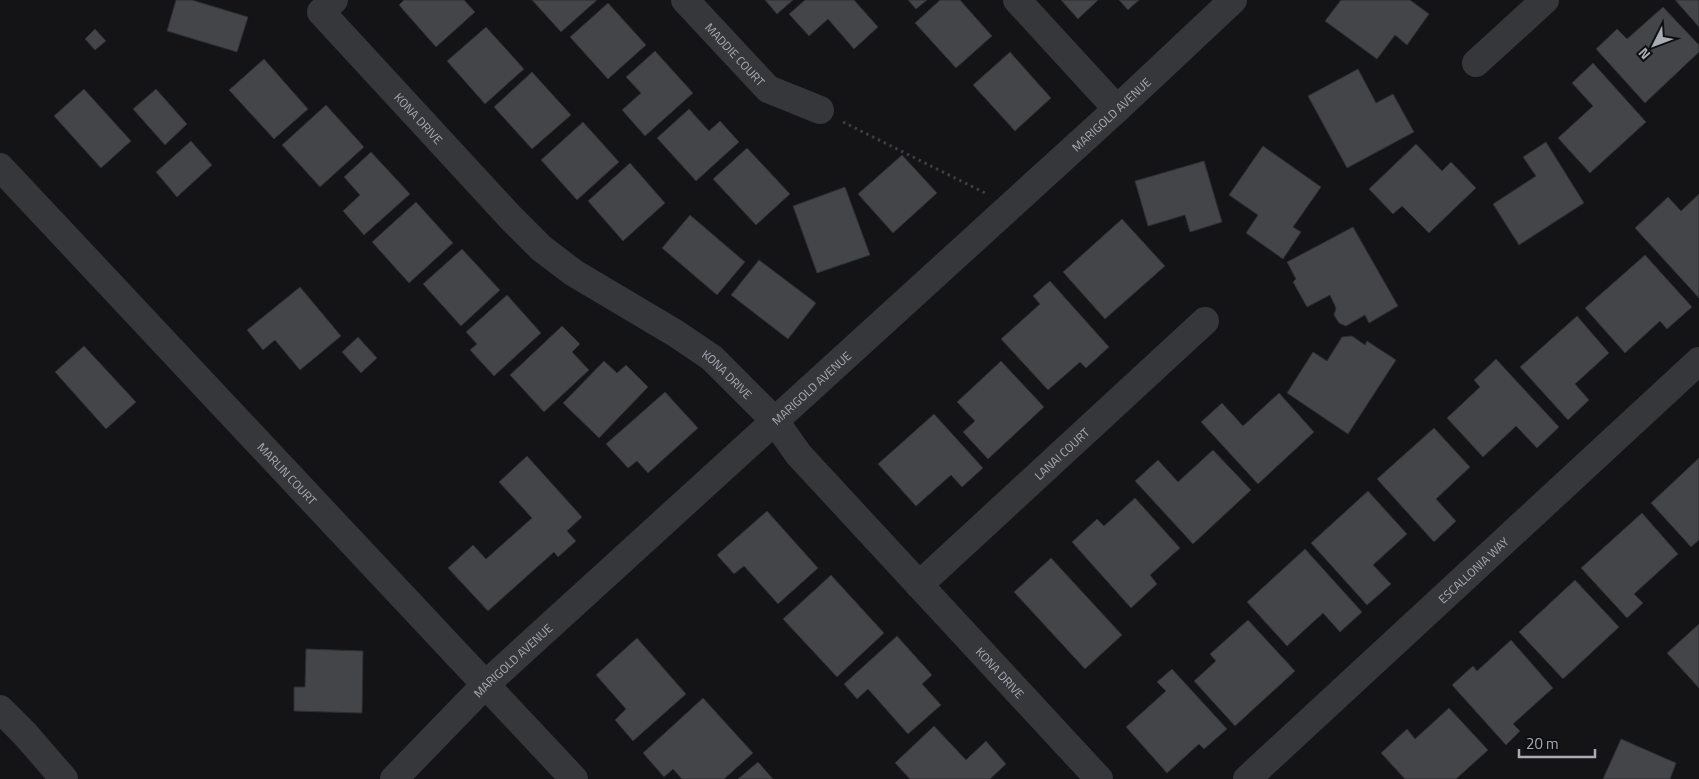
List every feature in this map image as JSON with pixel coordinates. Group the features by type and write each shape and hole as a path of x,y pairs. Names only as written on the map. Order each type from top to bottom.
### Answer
{"street":[{"name":"MADDIE COURT","path":"685,0 768,89 820,110"},
{"path":"1018,0 1116,109"},
{"name":"MARIGOLD AVENUE","path":"394,779 486,684 1233,0"},
{"path":"1476,64 1545,0"},
{"name":"KONA DRIVE","path":"327,6 512,219 541,248 574,273 675,333 712,358 774,420 799,455 1099,779"},
{"name":"MARLIN COURT","path":"0,167 574,779"},
{"name":"LANAI COURT","path":"919,585 1205,321"},
{"name":"ESCALLONIA WAY","path":"1247,779 1699,361"},
{"path":"0,709 25,734 64,779"}],"path":[{"path":"820,110 1010,206"}],"building":[{"path":"176,0 192,0 248,17 237,52 167,31"},
{"path":"404,0 464,0 475,12 436,47 399,5"},
{"path":"532,0 597,0 561,32"},
{"path":"765,0 793,0 777,14"},
{"path":"805,0 854,0 878,27 854,49 828,19 809,36 789,14"},
{"path":"908,0 927,0 916,9"},
{"path":"940,0 960,0 992,36 956,68 915,23"},
{"path":"1061,0 1098,0 1078,19"},
{"path":"1119,0 1139,0 1128,10"},
{"path":"1341,0 1410,0 1429,14 1407,45 1395,35 1377,59 1325,21"},
{"path":"1675,0 1699,0 1699,27"},
{"path":"608,3 646,45 608,79 570,37"},
{"path":"1663,7 1699,45 1699,52 1645,103 1596,49 1617,29 1627,39"},
{"path":"486,27 524,69 485,104 447,61"},
{"path":"95,29 106,41 95,50 85,39"},
{"path":"655,51 693,93 645,136 622,110 641,93 626,77"},
{"path":"1010,52 1051,98 1015,131 973,85"},
{"path":"264,59 308,109 274,139 229,90"},
{"path":"1593,63 1646,122 1590,173 1558,138 1593,106 1572,83"},
{"path":"1358,69 1376,103 1393,94 1414,132 1347,168 1308,96"},
{"path":"532,72 571,115 532,149 494,107"},
{"path":"84,89 131,141 101,168 54,116"},
{"path":"156,89 187,124 165,145 133,109"},
{"path":"326,105 364,147 320,187 282,145"},
{"path":"689,109 709,131 720,121 739,142 696,181 657,138"},
{"path":"583,122 619,162 577,200 541,160"},
{"path":"191,141 212,165 177,197 156,172"},
{"path":"1546,142 1584,203 1519,245 1493,204 1536,176 1523,157"},
{"path":"1416,144 1442,171 1451,162 1476,188 1429,233 1402,206 1393,214 1369,189"},
{"path":"1263,146 1321,187 1293,227 1301,232 1283,259 1246,233 1258,215 1229,195"},
{"path":"747,148 790,194 756,225 713,179"},
{"path":"371,152 410,194 364,235 343,211 360,195 344,177"},
{"path":"902,155 937,193 893,233 858,194"},
{"path":"1204,161 1222,222 1190,232 1185,215 1148,226 1135,181"},
{"path":"630,163 665,203 623,241 588,201"},
{"path":"845,187 870,255 817,273 793,206"},
{"path":"1699,194 1699,298 1635,228 1668,197 1681,211"},
{"path":"416,202 453,243 409,283 372,242"},
{"path":"690,215 745,262 717,295 662,248"},
{"path":"1122,219 1165,266 1105,319 1063,272"},
{"path":"1353,227 1398,306 1369,323 1365,315 1346,326 1339,323 1334,315 1336,308 1330,295 1307,307 1293,282 1296,279 1287,262"},
{"path":"462,249 500,290 461,326 423,284"},
{"path":"1645,255 1692,307 1667,329 1660,321 1625,353 1585,308"},
{"path":"759,260 816,303 788,339 731,295"},
{"path":"1050,281 1109,347 1086,368 1080,362 1048,390 1001,339 1040,304 1033,296"},
{"path":"300,287 341,336 300,370 275,340 263,350 247,330"},
{"path":"507,295 541,333 494,376 470,350 477,344 466,332"},
{"path":"1577,316 1609,353 1575,384 1589,400 1568,420 1520,367"},
{"path":"562,326 580,344 572,352 589,370 544,412 510,375"},
{"path":"1352,336 1365,345 1367,341 1396,360 1348,434 1287,393 1313,352 1327,361 1342,337"},
{"path":"358,337 377,358 361,373 342,352"},
{"path":"84,346 136,402 106,429 55,372"},
{"path":"1496,359 1559,427 1537,448 1516,426 1483,457 1447,418 1480,387 1474,380"},
{"path":"604,361 617,373 626,365 648,387 599,438 563,403"},
{"path":"1001,361 1044,407 988,459 963,432 975,421 957,402"},
{"path":"665,392 698,428 648,473 637,461 628,468 606,444"},
{"path":"1279,393 1314,432 1258,484 1201,422 1222,403 1243,426"},
{"path":"934,414 983,468 962,487 951,475 916,506 878,464"},
{"path":"1434,428 1470,467 1436,499 1456,521 1434,542 1377,479"},
{"path":"1213,450 1251,490 1193,544 1135,481 1158,460 1178,482"},
{"path":"527,456 582,517 567,531 576,541 558,557 554,552 488,611 448,568 473,545 486,559 532,518 499,482"},
{"path":"1699,458 1699,540 1691,547 1651,503"},
{"path":"1368,491 1407,534 1373,565 1391,584 1367,605 1311,543"},
{"path":"1135,498 1180,548 1150,575 1157,584 1131,608 1072,542 1097,519 1104,526"},
{"path":"767,511 818,568 778,604 744,566 734,574 717,555"},
{"path":"1642,513 1678,554 1634,594 1643,603 1627,618 1581,568"},
{"path":"1305,549 1362,612 1340,632 1323,613 1287,646 1247,602"},
{"path":"1051,558 1122,635 1085,669 1014,592"},
{"path":"831,575 884,633 837,677 783,619"},
{"path":"1575,580 1619,627 1563,679 1519,632"},
{"path":"1248,620 1295,671 1235,726 1194,681 1216,661 1210,654"},
{"path":"1699,624 1699,688 1667,653"},
{"path":"897,636 932,675 922,684 941,705 908,734 868,689 857,699 844,684"},
{"path":"637,638 686,694 633,741 615,720 626,709 596,675"},
{"path":"1511,640 1553,688 1513,724 1520,731 1506,745 1452,685 1473,666 1477,671"},
{"path":"306,649 363,651 362,713 294,711 294,687 305,687"},
{"path":"1172,669 1227,729 1204,749 1199,744 1167,773 1126,727 1166,691 1157,682"},
{"path":"703,698 753,753 724,779 682,779 673,769 664,777 643,753"},
{"path":"1449,708 1488,750 1456,779 1405,779 1381,753 1407,729 1415,739"},
{"path":"934,726 966,760 986,741 1006,764 990,779 910,779 895,763"},
{"path":"1621,739 1676,763 1670,779 1603,779"},
{"path":"758,762 773,779 738,779"}]}
